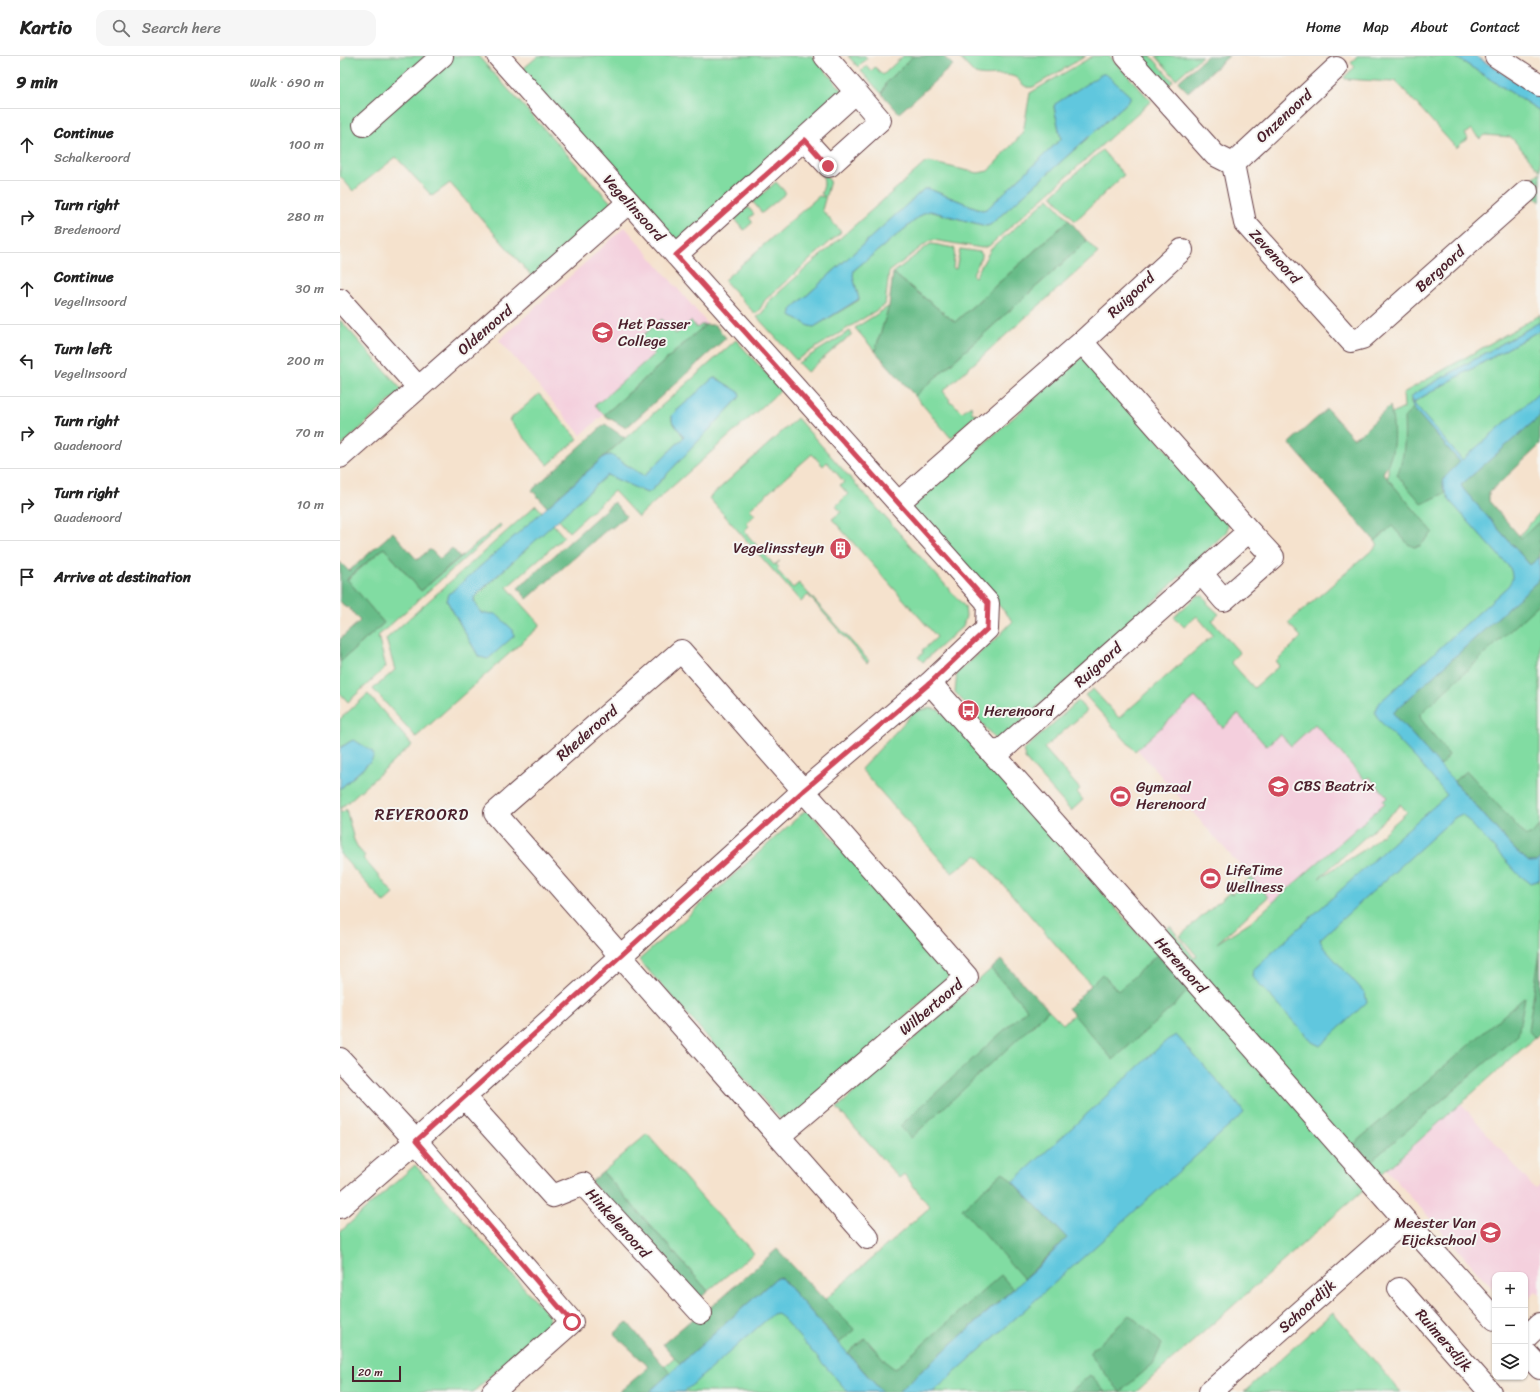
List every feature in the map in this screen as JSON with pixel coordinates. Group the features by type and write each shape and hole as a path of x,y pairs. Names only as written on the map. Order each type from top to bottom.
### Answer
{"street":[{"path":"364,125 442,56"},
{"path":"805,140 828,166 880,120 825,56"},
{"path":"1126,56 1215,155 1232,164"},
{"path":"1496,56 1540,85"},
{"name":"Vegelinsoord","path":"340,1207 416,1141 803,791 930,683 987,629 988,603 629,202 507,59"},
{"name":"Onzenoord","path":"1232,164 1336,68"},
{"path":"676,255 805,140 856,92"},
{"name":"Zevenoord","path":"1232,164 1245,223 1351,341"},
{"name":"Bergoord","path":"1351,341 1362,338 1527,191"},
{"name":"Oldenoord","path":"340,457 629,202"},
{"name":"Ruigoord","path":"898,502 1082,342 1182,250"},
{"path":"340,300 418,387"},
{"path":"1082,342 1273,557 1224,600 1201,573"},
{"name":"Ruigoord","path":"995,756 1249,531"},
{"name":"Rhederoord","path":"620,956 495,813 681,651 803,791"},
{"name":"Herenoord","path":"930,683 1367,1175 1405,1220"},
{"name":"Wilbertoord","path":"780,1136 967,977 803,791"},
{"path":"620,956 780,1136 868,1238"},
{"path":"340,1059 416,1141 572,1322 493,1392"},
{"name":"Hinkelenoord","path":"464,1097 553,1196 583,1184 701,1313"},
{"path":"1405,1220 1492,1316"},
{"name":"Schoordijk","path":"1210,1392 1405,1220"},
{"name":"Ruimersdijk","path":"1399,1289 1490,1392"},
{"path":"1528,1335 1540,1324"},
{"path":"1528,1355 1540,1368"}],"shaded area":[{"name":"Het Passer College","path":"625,227 707,323 581,435 499,340"},
{"name":"CBS Beatrix","path":"1232,664 1254,688 1280,665 1394,795 1273,903 1137,749"},
{"name":"Meester Van Eijckschool","path":"1458,1100 1535,1189 1540,1185 1540,1294 1536,1291 1528,1298 1528,1272 1492,1272 1492,1288 1384,1167"}],"green space":[{"path":"347,56 478,56 615,207 536,281 450,183 432,196 396,157 353,191 340,176 340,62"},
{"path":"538,56 812,56 845,93 676,246 524,77 524,68"},
{"path":"848,56 865,56 867,58 858,67"},
{"path":"903,56 913,56 886,83 882,94 861,71 867,66 871,71 875,67 883,75"},
{"path":"913,56 943,56 953,65 899,113 882,94 886,83"},
{"path":"958,56 1086,56 1033,87 1026,87 1018,79 1012,76 984,76 975,74"},
{"path":"1093,56 1110,56 1151,101 989,246 982,248 933,240 928,242 889,272 885,305 796,360 757,317 763,312 768,302 925,163 929,162 978,173 988,171 1023,133 1030,93","holes":["1130,100 990,225 986,226 929,211 924,213 854,270 853,276 859,300 814,327 809,326 791,315 791,310 793,308 924,189 929,189 982,210 987,209 1061,139 1054,107 1055,104"]},
{"path":"1135,56 1151,56 1173,81 1164,89"},
{"path":"1156,56 1202,56 1176,79"},
{"path":"1207,56 1229,56 1188,92 1178,82"},
{"path":"1357,56 1454,56 1540,111 1540,171 1511,137 1484,135 1480,139 1471,129 1465,134 1468,138 1456,148 1395,80 1392,82 1345,79 1344,77 1355,67 1351,63"},
{"path":"1102,150 1124,175 1075,221 1052,195"},
{"path":"822,172 830,181 822,210 841,232 765,300 755,314 724,280 819,196 824,197 821,193 824,185 823,177 820,173"},
{"path":"1540,172 1540,202 1535,197 1535,184 1532,179"},
{"path":"776,182 786,193 762,213 753,202"},
{"path":"1049,198 1069,220 955,322 893,273 930,244 933,244 954,248 953,268 956,269 960,249 980,252 982,257 972,275 975,277 991,249"},
{"path":"748,207 754,214 749,218 753,222 744,230 735,219"},
{"path":"1069,220 1087,241 915,396 875,351 889,306 893,273 955,322"},
{"path":"1087,241 1098,253 943,391 950,400 950,403 952,402 962,412 971,405 972,413 977,414 951,438 915,396"},
{"path":"889,307 875,351 855,328"},
{"path":"1540,315 1540,322 1414,394 1411,398 1411,404 1540,330 1540,417 1472,485 1518,537 1540,512 1540,1033 1136,1392 637,1392 781,1258 821,1303 930,1207 904,1174 899,1178 837,1108 991,969 1027,1009 960,1072 1034,1025 1049,1010 1063,1024 1109,982 1102,974 1091,985 977,855 952,873 861,769 914,712 930,708 939,710 956,726 1148,945 1170,926 1194,958 1197,956 1180,936 1230,892 1232,894 1251,877 1268,897 1217,943 1253,920 1385,803 1383,801 1388,797 1369,777 1365,780 1315,724 1291,746 1280,734 1266,746 1238,714 1223,728 1195,697 1135,751 1085,695 1093,689 1119,718 1213,635 1197,616 1184,627 1174,617 1198,595 1203,596 1208,602 1207,603 1219,614 1212,621 1240,653 1231,662 1254,688 1279,666 1276,662 1301,637 1288,623 1378,545 1375,541 1386,532 1390,415 1404,408 1403,393","holes":["1400,804 1407,812 1367,848 1319,878 1399,807"]},
{"path":"662,319 676,334 691,321 697,328 701,325 705,325 604,415 595,405 654,354 640,338"},
{"path":"340,320 402,390 340,447"},
{"path":"705,325 715,325 726,338 626,428 604,415"},
{"path":"850,331 852,334 807,372 798,363"},
{"path":"736,340 781,390 638,517 614,491 569,532 558,519 605,476 609,475 647,493 651,491 739,398 718,378 714,378 672,415 672,421 684,437 644,476 611,455 605,456"},
{"path":"1083,356 1228,519 1227,531 1125,629 1012,730 996,740 955,692 957,673 998,637 1013,621 911,508"},
{"path":"539,394 578,439 548,465 509,420"},
{"path":"1390,406 1393,420 1393,448 1388,465 1383,473 1433,532 1420,546 1414,547 1408,544 1392,526 1375,541 1289,443 1327,409 1353,438 1362,433"},
{"path":"1413,408 1460,462 1445,479 1445,493 1422,504 1397,475 1402,461 1404,447 1404,418"},
{"path":"1540,416 1540,445 1489,493 1489,501 1521,538 1540,521 1540,557 1530,565 1461,485"},
{"path":"797,418 965,607 966,616 963,626 923,662 918,657 923,653 922,651 937,637 832,519 841,512 836,506 848,494 840,485 844,482 827,462 823,466 812,454 750,509 755,515 746,523 749,526 744,531 774,565 780,561 776,564 779,568 777,570 793,588 799,583 869,661 867,663 808,595 801,602 709,498"},
{"path":"605,424 625,438 547,507 532,490"},
{"path":"614,502 626,516 612,528 610,527 527,599 518,588"},
{"path":"536,505 542,512 449,594 447,601 479,657 484,613 481,613 474,598 553,524 564,537 507,587 540,624 540,626 416,737 373,689 395,670 386,639"},
{"path":"500,524 501,526 378,636 386,667 348,702 340,693 340,662 384,623 347,580 384,548 421,591"},
{"path":"393,532 417,560 429,550 431,550 440,559 452,548 460,557 421,591 384,548 347,579 384,623 340,662 340,639 360,621 348,607 346,608 340,601 340,562 349,571"},
{"path":"1540,579 1540,603 1420,714 1421,719 1449,755 1440,766 1393,713"},
{"path":"368,694 412,745 340,809 340,789 371,761 351,741 340,748 340,719"},
{"path":"1078,701 1087,711 1044,748 1080,789 1077,792 1083,800 1071,811 1025,759 1023,751"},
{"path":"1467,771 1526,836 1530,835 1540,826 1540,858 1536,862 1529,862 1514,849 1454,781"},
{"path":"340,809 342,813 346,809 354,840 358,848 365,856 363,858 394,894 384,903 340,854"},
{"path":"807,809 950,973 950,976 785,1124 639,960"},
{"path":"1540,952 1540,1033 1535,1038 1528,1030"},
{"path":"1157,955 1188,990 1177,1003 1113,1060 1068,1008 1102,974 1118,991"},
{"path":"1001,960 1049,1010 911,1138 900,1126 1027,1009 991,969"},
{"path":"1525,997 1518,1035 1370,1162 1355,1144 1358,1140"},
{"path":"647,1134 704,1200 754,1253 708,1291 603,1172"},
{"path":"415,1165 549,1316 549,1324 473,1392 340,1392 340,1232"},
{"path":"603,1172 708,1291 697,1301 591,1182"},
{"path":"1003,1172 1067,1238 1024,1279 962,1209"},
{"path":"777,1249 855,1330 839,1343 781,1278 776,1278 680,1364 663,1344 704,1309 706,1311"},
{"path":"1001,1275 1013,1289 898,1392 882,1392 848,1353 865,1338 888,1364 895,1369"},
{"path":"1333,1312 1401,1392 1244,1392"},
{"path":"1130,1315 1162,1344 1153,1364 1120,1392 1089,1353"},
{"path":"627,1322 670,1373 649,1392 619,1392 649,1367 614,1334"},
{"path":"1090,1375 1105,1392 1070,1392"}],"water":[{"path":"1454,56 1476,56 1540,97 1540,111"},
{"path":"1102,74 1106,74 1130,96 1130,100 990,225 986,226 930,211 924,213 854,270 853,276 859,299 814,327 809,326 791,315 791,310 793,308 924,189 929,189 982,210 987,209 1061,139 1054,107 1055,104"},
{"path":"1540,322 1540,330 1414,402 1462,460 1540,392 1540,416 1461,485 1530,565 1540,557 1540,579 1393,713 1514,849 1529,862 1536,862 1540,858 1540,879 1530,883 1517,873 1462,814 1454,818 1320,939 1324,948 1365,993 1367,1002 1320,1046 1312,1042 1252,976 1253,970 1447,795 1417,760 1379,720 1375,713 1379,703 1508,586 1512,577 1510,568 1449,500 1443,487 1443,482 1445,477 1460,462 1413,408 1411,398 1414,394"},
{"path":"716,378 739,392 739,398 651,491 647,493 607,475 475,596 474,601 481,613 496,614 513,630 514,636 488,659 479,657 447,601 449,594 605,456 611,455 644,476 684,437 672,421 672,415 712,379"},
{"path":"354,740 372,751 374,755 371,761 340,789 340,748"},
{"path":"1176,1035 1237,1103 1244,1113 933,1392 898,1392 1037,1268 1067,1238 1013,1182 1167,1040"},
{"path":"776,1278 781,1278 882,1392 848,1392 778,1313 773,1314 684,1392 649,1392"}],"place":[{"name":"Het Passer College","path":"602,333"},
{"name":"Vegelinssteyn","path":"840,548"},
{"name":"Herenoord","path":"969,711"},
{"name":"CBS Beatrix","path":"1278,786"},
{"name":"Gymzaal Herenoord","path":"1120,796"},
{"name":"LifeTime Wellness","path":"1210,879"},
{"name":"Meester Van Eijckschool","path":"1491,1232"}],"district":[{"name":"REYEROORD","path":"422,814"}],"route":[{"path":"572,1322 416,1141 803,791 930,683 987,629 988,603 676,255 805,140 828,166"}]}
